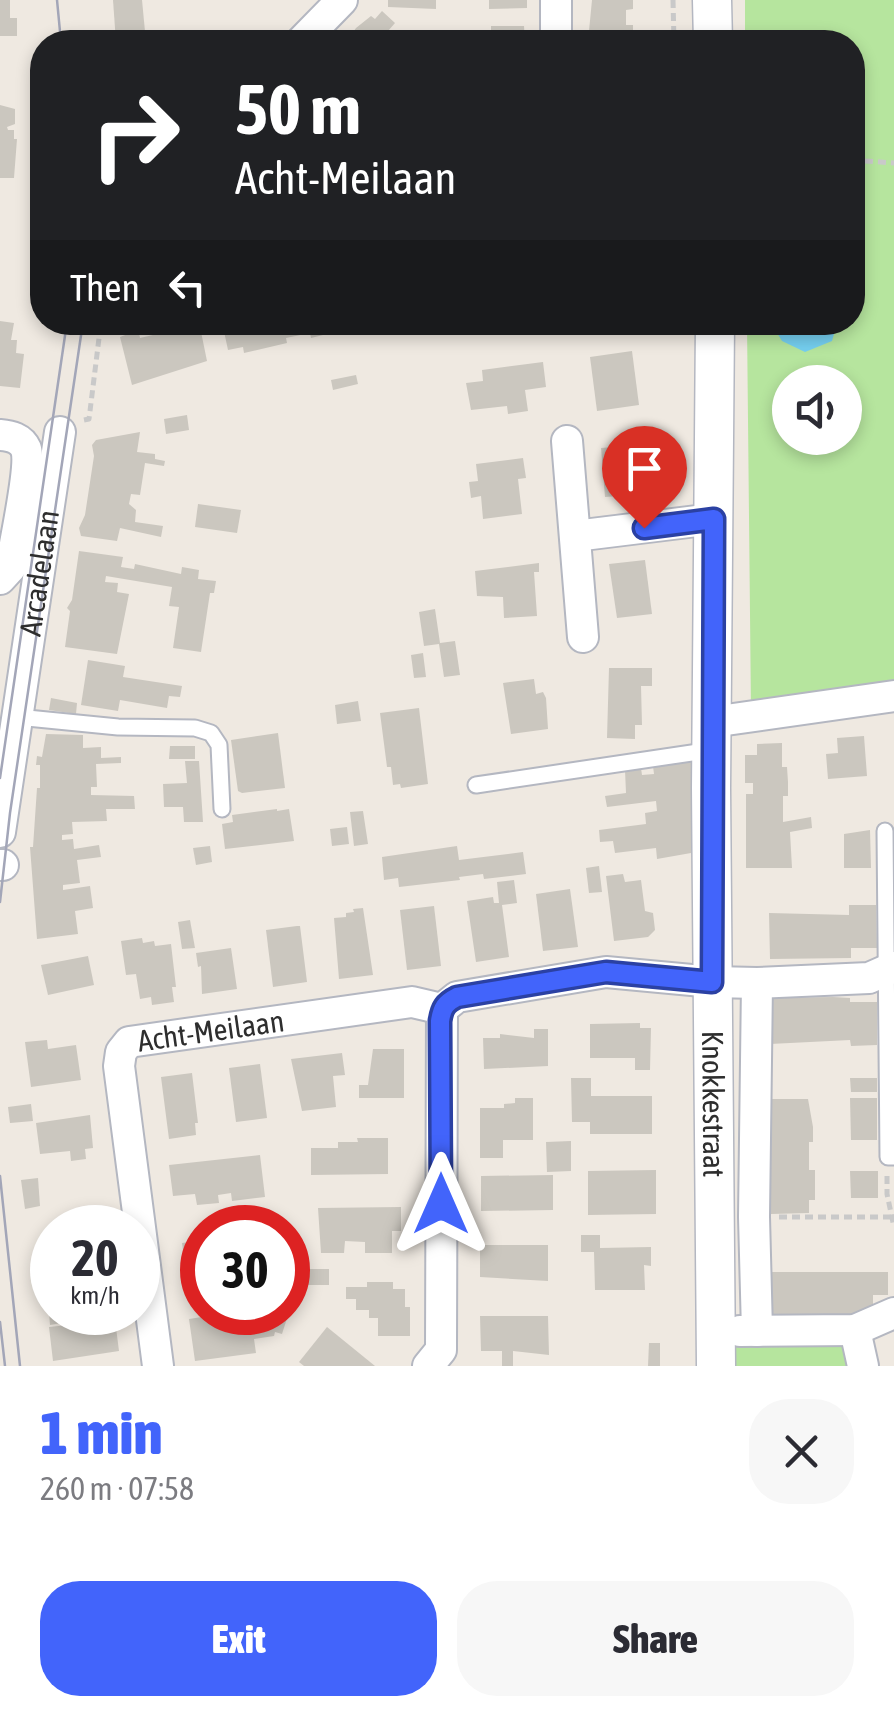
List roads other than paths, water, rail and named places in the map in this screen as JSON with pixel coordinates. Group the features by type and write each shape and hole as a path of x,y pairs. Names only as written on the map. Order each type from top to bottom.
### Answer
{"street":[{"path":"313,30 342,0"},
{"path":"556,0 556,30"},
{"path":"712,0 713,30"},
{"name":"Knokkestraat","path":"715,335 712,982 716,1348"},
{"name":"Arcadelaan","path":"0,832 60,432"},
{"name":"Arcadelaan","path":"0,434 17,438 23,444 27,462 11,567 0,579"},
{"path":"567,441 583,637"},
{"path":"575,536 714,519"},
{"path":"712,736 894,696"},
{"name":"Acht-Meilaan","path":"158,1366 119,1066 129,1042 412,1002 442,1009 457,997 606,972 756,983 869,978 890,968"},
{"name":"Knokkestraat","path":"756,983 757,1331"},
{"path":"428,1366 441,1350 442,1009"},
{"path":"716,1348 757,1331 855,1330 894,1314"},
{"path":"855,1330 863,1366"}],"lane":[{"path":"17,717 118,727 195,728 211,733 219,744 222,809"},
{"path":"476,785 712,736"},
{"path":"884,831 890,968 891,1157"}],"water":[{"path":"779,335 834,335 832,341 805,352 782,341"}],"tram line":[{"path":"57,0 60,30"},
{"path":"0,778 65,335"},
{"path":"0,902 81,335"},
{"path":"0,1176 20,1366"},
{"path":"0,1322 5,1366"}]}
